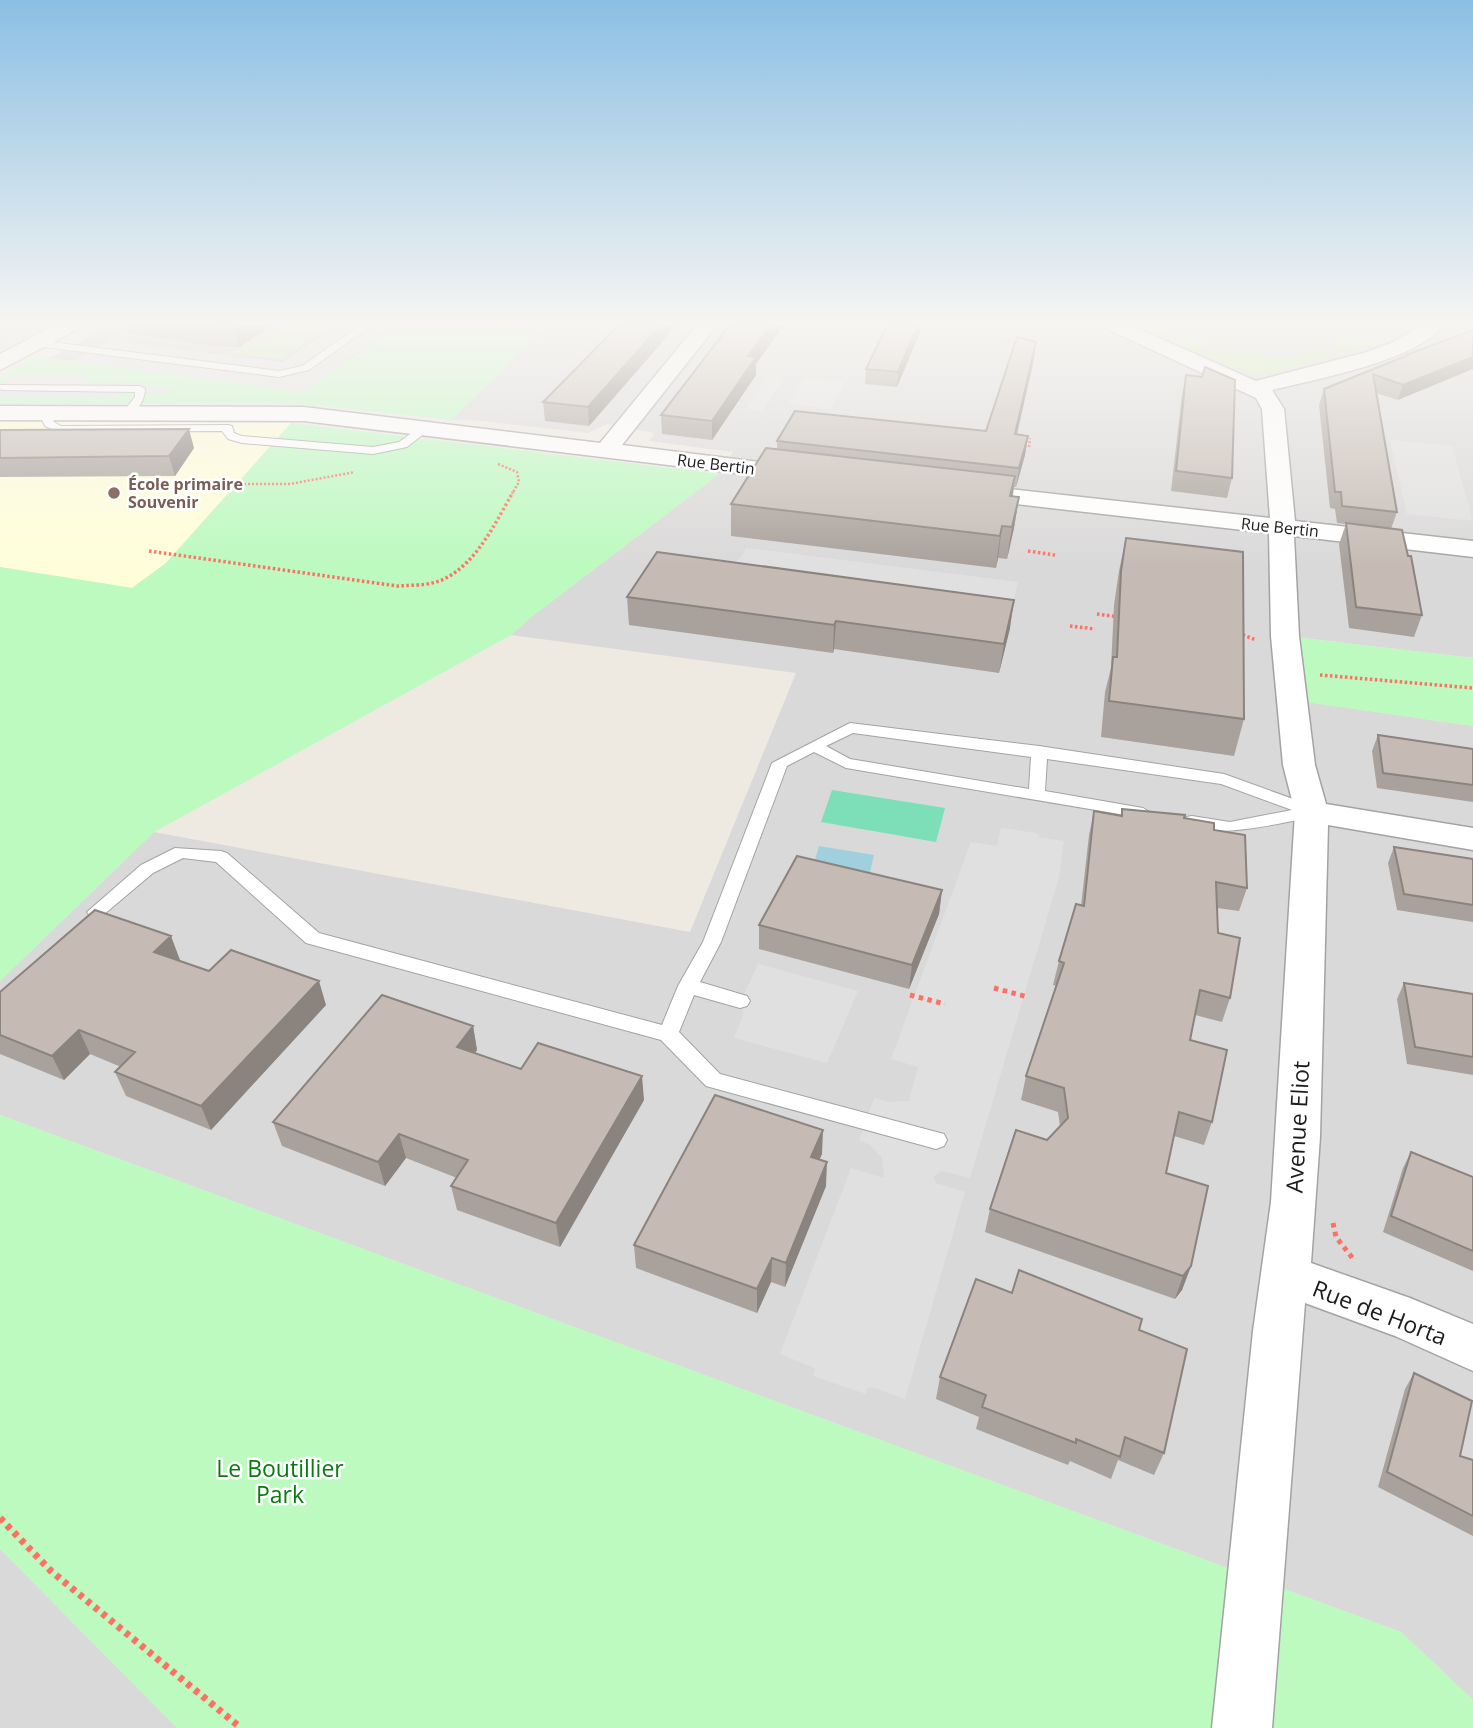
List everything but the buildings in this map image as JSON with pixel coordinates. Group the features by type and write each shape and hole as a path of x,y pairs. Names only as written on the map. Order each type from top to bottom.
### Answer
{"street":[{"path":"606,450 642,406"},
{"name":"Avenue Eliot","path":"1242,1728 1277,1331 1287,1276 1297,1170 1312,812 1299,765 1289,673 1280,542 1283,527 1271,406"},
{"name":"Rue Bertin","path":"0,413 128,412 234,420 304,414 827,477"},
{"name":"Rue Bertin","path":"951,490 1473,549"},
{"path":"1312,812 1473,839"},
{"name":"Rue de Horta","path":"1287,1276 1410,1320 1473,1348"}],"lane":[{"path":"128,412 134,406"},
{"path":"44,413 49,424 59,429 234,420"},
{"path":"668,1034 688,986 712,942 780,763 850,728 1039,751 1224,779 1312,812"},
{"path":"814,747 846,763 1230,827 1312,812"},
{"path":"1037,796 1039,751"},
{"path":"96,912 147,869 181,852 221,857 313,938 668,1034 713,1080 936,1140"},
{"path":"688,986 740,1001"}],"path":[{"path":"1029,447 1030,438"},
{"path":"149,551 397,586 422,585 444,579 462,566 519,482 517,472 493,462"},
{"path":"196,484 290,484 365,469"},
{"path":"1028,551 1055,555"},
{"path":"1097,614 1125,618"},
{"path":"1070,626 1096,629"},
{"path":"1247,631 1235,632 1261,642"},
{"path":"1320,675 1473,688"},
{"path":"994,988 1028,997"},
{"path":"910,995 945,1004"},
{"path":"0,1518 51,1572 241,1728"}],"shaded area":[{"path":"466,406 1473,406 1473,658 1286,636 1293,700 1473,726 1473,1700 1401,1632 0,1115 0,981 154,832 690,932 796,673 511,635 719,474 733,452 649,441 655,433 607,424 588,433 451,420"},
{"path":"748,406 766,406 762,411 746,409"},
{"path":"802,406 833,406 831,409"},
{"name":"École primaire Souvenir","path":"0,422 291,423 166,563 132,588 0,567"},
{"path":"1390,440 1452,446 1473,521 1407,514"},
{"path":"746,548 1018,582 1009,617 724,571 742,556"},
{"path":"1001,828 1037,833 1040,838 1064,841 1059,877 970,1178 941,1171 933,1177 936,1183 965,1192 905,1399 872,1387 867,1388 866,1394 813,1376 815,1369 812,1367 780,1354 851,1168 884,1178 882,1158 870,1145 859,1140 874,1098 888,1102 909,1101 918,1067 891,1059 971,842 997,846"},
{"path":"758,964 858,991 827,1063 734,1038 743,1016 745,992"},
{"path":"0,1549 177,1728 0,1728"}],"green space":[{"path":"321,406 466,406 451,420"},
{"path":"291,423 719,474 511,635 154,832 0,981 0,567 132,588 166,563"},
{"path":"1285,636 1473,658 1473,726 1293,700"},
{"path":"832,790 945,808 936,842 821,822"},
{"name":"Le Boutillier Park","path":"0,1115 1401,1632 1473,1700 1473,1728 177,1728 0,1549"}],"water":[{"path":"819,846 874,855 870,872 814,863"}],"place":[{"name":"École primaire Souvenir","path":"114,493"}]}
